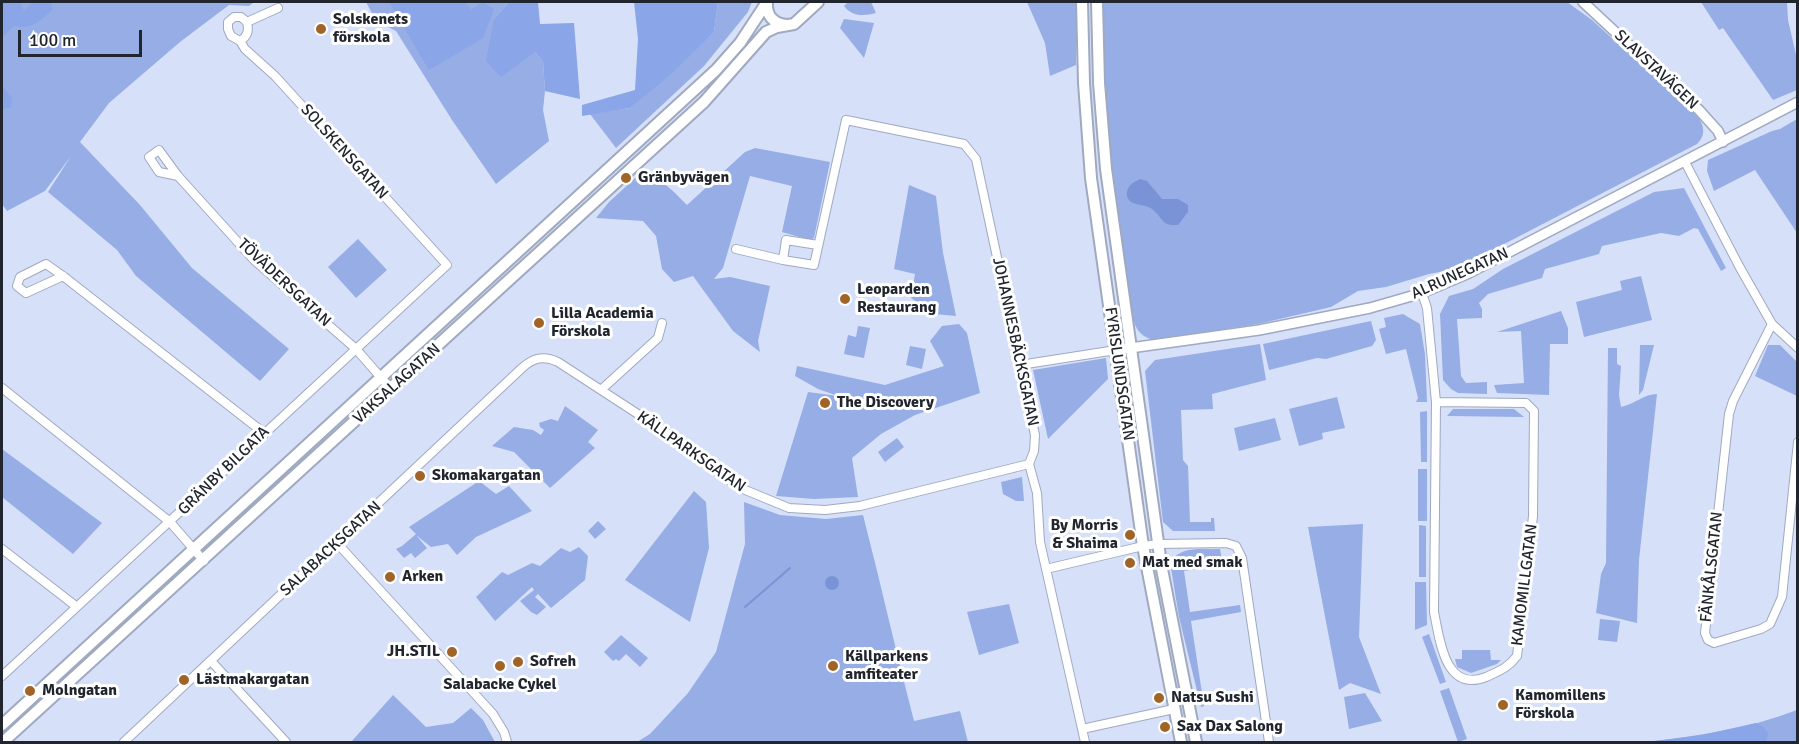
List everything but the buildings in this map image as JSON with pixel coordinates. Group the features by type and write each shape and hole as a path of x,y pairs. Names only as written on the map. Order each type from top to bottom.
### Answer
{"main road":[{"path":"767,2 771,19 788,26"},
{"name":"VAKSALAGATAN","path":"2,725 716,70 740,43 767,2"},
{"path":"803,16 805,2"},
{"path":"803,16 818,2"},
{"name":"FYRISLUNDSGATAN","path":"1082,2 1084,83 1090,169 1143,546 1181,742"},
{"name":"FYRISLUNDSGATAN","path":"1097,2 1099,83 1105,167 1158,544 1196,742"},
{"name":"VAKSALAGATAN","path":"3,742 204,561 704,102 766,32 777,27 788,26 799,21 803,16"}],"street":[{"name":"SLAVSTAVÄGEN","path":"1583,2 1699,110 1718,131 1723,142"},
{"name":"SOLSKENSGATAN","path":"278,8 247,22 241,17 234,17 228,22 231,36 240,41 245,49 275,76 447,266"},
{"path":"240,41 246,37 249,30 247,22"},
{"name":"ALRUNEGATAN","path":"1020,365 1259,330 1370,308 1422,293 1469,273 1797,102"},
{"name":"JOHANNESBÄCKSGATAN","path":"818,245 846,120 964,144 976,159 1035,435 1034,451 1029,464 1037,493 1040,542 1085,742"},
{"path":"1685,162 1772,324 1797,348"},
{"name":"TÖVÄDERSGATAN","path":"178,176 254,260 357,349 391,389"},
{"path":"736,249 783,260 814,266 818,245 786,240 783,260"},
{"path":"63,276 26,293 17,286 20,278 46,264 63,276 264,433"},
{"name":"GRÄNBY BILGATA","path":"2,676 447,266"},
{"name":"KAMOMILLGATAN","path":"1422,293 1427,308 1436,402 1434,612 1440,641 1450,669 1461,680 1475,681 1509,667 1517,656 1533,516 1534,411 1526,403 1436,402"},
{"path":"602,389 658,338 662,323"},
{"name":"FÄNKÅLSGATAN","path":"1772,324 1733,401 1729,414 1705,633 1708,640 1714,643 1761,629 1770,624 1782,597 1797,442"},
{"name":"KÄLLPARKSGATAN","path":"540,358 554,360 602,389 667,433 738,487 789,508 825,510 860,506 1029,464"},
{"name":"SALABACKSGATAN","path":"124,742 522,368 540,358"},
{"path":"2,388 170,522 204,561"},
{"path":"337,543 493,714 507,742"},
{"path":"1046,569 1143,546 1232,544 1240,551 1269,742"},
{"path":"2,549 77,607"},
{"path":"212,661 286,742"},
{"path":"1082,729 1174,709"}],"shaded area":[{"path":"2,2 254,2 249,6 229,5 180,42 109,103 80,142 140,205 192,268 289,349 260,381 136,276 117,250 48,192 71,156 45,191 7,211 2,204"},
{"path":"2,2 20,2 24,11 33,2 51,2 52,10 31,25 14,26 2,38"},
{"path":"366,2 509,2 494,19 535,52 543,62 545,91 543,110 549,141 496,184 452,120 396,31 376,21"},
{"path":"389,2 465,2 471,10 482,2 494,9 483,38 429,70"},
{"path":"509,2 538,2 540,24 574,23 580,99 545,91 543,62 535,52 501,77 486,61 494,19"},
{"path":"634,2 718,2 714,32 670,75 630,108 582,116 582,105 635,90 638,39"},
{"path":"718,2 752,2 748,12 704,66 616,148 590,114 630,108 714,32"},
{"path":"848,2 871,2 876,13 854,14 844,6"},
{"path":"1027,2 1076,2 1076,65 1050,76 1045,43"},
{"path":"1103,2 1567,2 1592,20 1699,118 1703,135 1697,144 1456,269 1429,274 1386,287 1358,291 1331,307 1258,324 1154,340 1144,336 1138,330 1131,312 1112,169 1105,85"},
{"path":"1701,2 1787,2 1788,20 1797,59 1797,90 1773,100 1723,28 1719,30"},
{"path":"844,19 874,23 864,58 840,28"},
{"path":"2,86 12,98 11,107 2,110"},
{"path":"1797,119 1797,233 1755,170 1714,191 1707,171 1708,160 1780,129"},
{"path":"755,148 830,162 814,238 810,240 782,232 792,186 750,176 723,268 714,279 730,277 770,286 758,341 760,352 733,331 693,276 674,282 662,269 656,236 643,221 596,218 609,202 646,168 687,205 745,152"},
{"path":"1140,179 1147,181 1162,199 1178,199 1188,205 1188,212 1178,225 1165,223 1149,207 1129,200 1127,192 1129,187"},
{"path":"909,185 936,196 943,253 956,316 934,314 911,298 915,274 894,269"},
{"path":"1684,188 1726,268 1721,271 1698,229 1694,228 1679,236 1661,233 1602,246 1599,254 1545,269 1542,278 1488,294 1479,303 1482,318 1457,319 1461,376 1466,383 1487,382 1487,394 1458,393 1443,380 1440,314 1449,296 1473,289 1503,269 1654,192"},
{"path":"358,239 387,270 356,298 328,267"},
{"path":"1641,276 1652,320 1584,337 1576,302 1622,290 1620,281"},
{"path":"1561,311 1568,328 1568,344 1550,344 1549,395 1497,393 1494,385 1524,383 1521,331 1497,332"},
{"path":"1403,314 1420,324 1425,354 1427,402 1416,402 1418,398 1406,349 1386,354 1379,329 1386,327 1384,318"},
{"path":"1371,321 1376,340 1372,346 1326,359 1317,358 1269,370 1263,344"},
{"path":"959,324 967,333 980,393 915,415 881,434 852,458 858,497 814,499 776,496 808,392 838,396 818,389 795,376 797,366 885,385 944,366 930,341 942,326"},
{"path":"858,326 870,328 864,358 844,354 848,335 856,337"},
{"path":"1260,344 1266,380 1212,394 1213,409 1181,410 1183,460 1188,466 1190,522 1211,522 1211,518 1214,518 1215,531 1173,531 1163,522 1145,371 1155,360"},
{"path":"1640,345 1654,345 1643,390 1639,395"},
{"path":"1768,345 1780,345 1797,362 1797,396 1755,376"},
{"path":"910,346 926,349 922,369 906,365"},
{"path":"1608,348 1617,348 1617,364 1621,366 1619,395 1621,407 1657,394 1639,560 1637,623 1596,613 1601,574 1606,563"},
{"path":"1106,358 1108,379 1048,439 1033,370"},
{"path":"1337,397 1345,428 1322,433 1323,439 1299,446 1289,409"},
{"path":"565,406 598,430 588,442 595,448 550,488 514,452 492,446 514,427 533,430 541,435 544,430 539,423 551,419 558,421"},
{"path":"1453,409 1514,409 1524,417 1447,416"},
{"path":"1427,411 1427,462 1421,462 1420,412"},
{"path":"1275,418 1281,440 1239,451 1234,428"},
{"path":"897,438 904,447 885,462 878,452"},
{"path":"2,449 102,523 73,554 2,497"},
{"path":"1418,469 1427,469 1427,521 1418,521"},
{"path":"1022,477 1024,501 1016,501 1003,494 1001,482"},
{"path":"479,481 496,494 509,486 532,511 476,537 457,555 448,544 431,547 416,535 427,548 415,558 411,553 404,558 396,549 416,534 409,527"},
{"path":"694,491 706,502 709,548 690,622 625,580"},
{"path":"744,502 780,515 826,519 863,515 914,721 960,711 968,742 637,742 650,734 688,693 716,652 745,544"},
{"path":"598,521 606,529 595,539 588,531"},
{"path":"1363,524 1359,637 1381,694 1350,683 1339,690 1308,527"},
{"path":"1419,525 1426,526 1426,577 1419,577"},
{"path":"579,547 588,556 585,580 551,608 538,594 535,597 546,607 537,615 520,601 534,590 532,587 495,621 476,597 502,572 508,575 532,563 540,566 561,548 570,552"},
{"path":"1220,549 1223,565 1184,571 1190,612 1240,605 1241,612 1191,621 1204,706 1201,707 1179,617 1170,562 1186,551"},
{"path":"829,576 835,576 839,583 835,590 829,590 825,586 825,580"},
{"path":"1415,582 1426,582 1427,625 1415,630"},
{"path":"1009,604 1019,643 979,655 967,612"},
{"path":"1600,619 1620,621 1617,642 1598,640"},
{"path":"1429,634 1446,682 1440,684 1422,637"},
{"path":"621,635 648,658 640,667 626,654 619,661 616,659 613,661 604,652"},
{"path":"1462,650 1490,650 1491,660 1501,660 1497,664 1471,673 1457,667 1455,659 1462,659"},
{"path":"1449,688 1467,739 1458,742 1440,691"},
{"path":"1365,693 1382,721 1349,729 1344,697"},
{"path":"393,695 426,727 453,723 471,708 483,720 495,742 351,742"},
{"path":"1797,710 1797,742 1645,742 1741,727"},
{"path":"1756,723 1768,733 1766,742 1648,742 1702,735"}],"waterway":[{"path":"745,607 790,568"}],"place":[{"name":"Solskenets förskola","path":"321,29"},
{"name":"Gränbyvägen","path":"626,178"},
{"name":"Leoparden Restaurang","path":"845,299"},
{"name":"Lilla Academia Förskola","path":"539,323"},
{"name":"The Discovery","path":"825,403"},
{"name":"Skomakargatan","path":"420,476"},
{"name":"By Morris & Shaima","path":"1130,535"},
{"name":"Mat med smak","path":"1130,563"},
{"name":"Arken","path":"390,577"},
{"name":"JH.STIL","path":"452,652"},
{"name":"Sofreh","path":"518,662"},
{"name":"Salabacke Cykel","path":"500,666"},
{"name":"Källparkens amfiteater","path":"833,666"},
{"name":"Lästmakargatan","path":"184,680"},
{"name":"Molngatan","path":"30,691"},
{"name":"Natsu Sushi","path":"1159,698"},
{"name":"Kamomillens Förskola","path":"1503,705"},
{"name":"Sax Dax Salong","path":"1165,727"}]}
